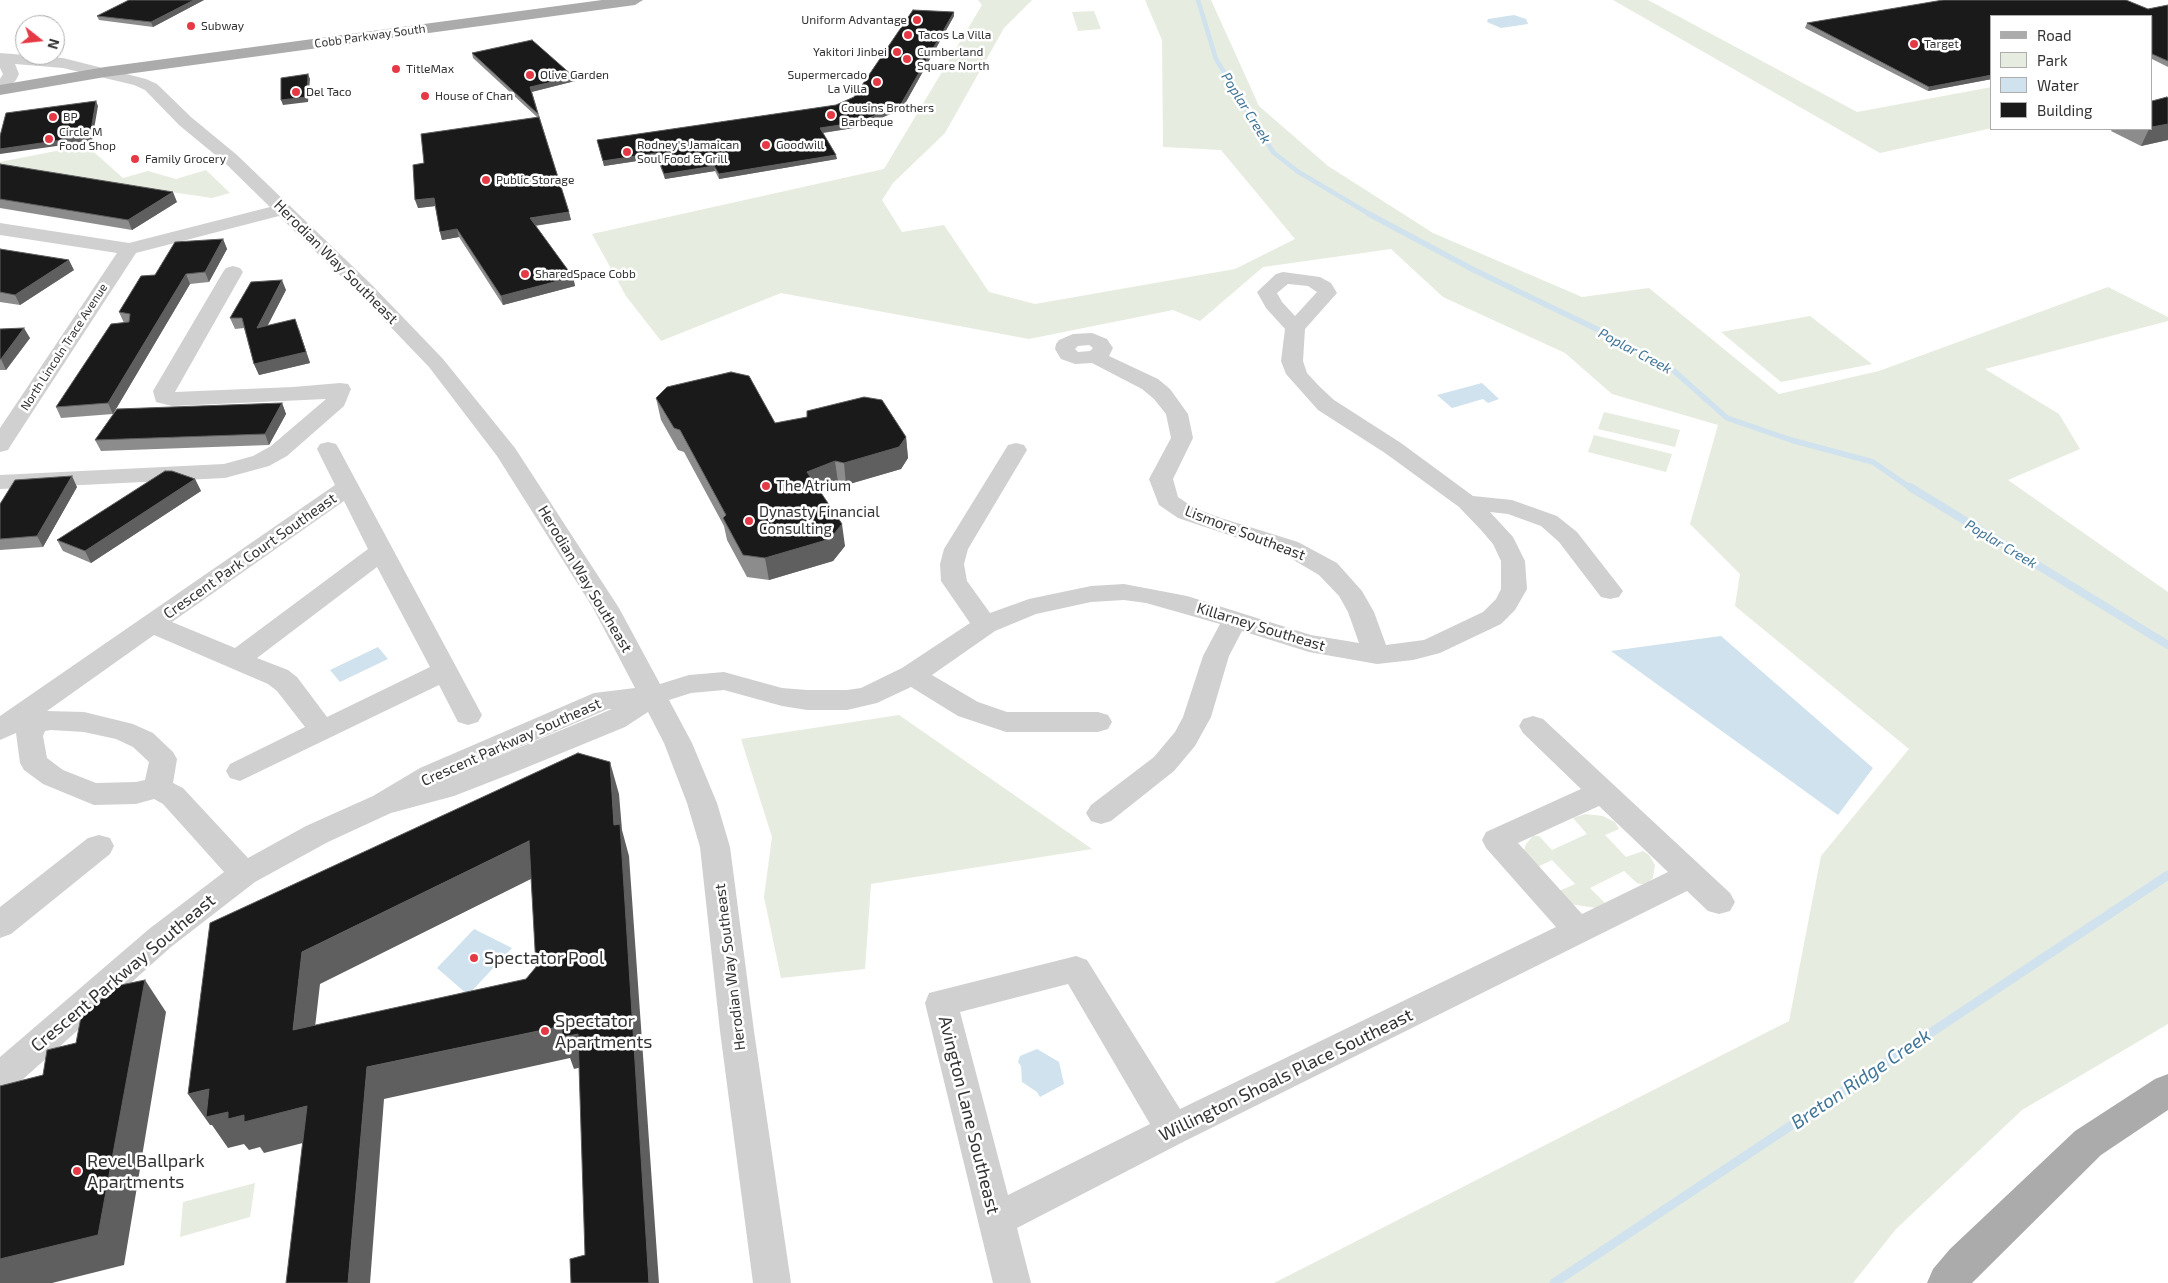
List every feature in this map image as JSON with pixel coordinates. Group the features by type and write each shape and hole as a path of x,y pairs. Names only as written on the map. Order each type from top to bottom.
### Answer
{"main road":[{"name":"Cobb Parkway South","path":"2,85 635,0"},
{"path":"1947,1283 1964,1262 2088,1143 2168,1090"}],"street":[{"name":"Herodian Way Southeast","path":"0,60 63,62 105,72 151,87 185,121 231,159 421,347 507,453 606,608 680,748 702,803 715,847 737,1031 772,1283"},
{"path":"0,60 9,68 11,74 2,85"},
{"path":"0,229 128,249 283,209"},
{"name":"North Lincoln Trace Avenue","path":"0,445 128,249"},
{"path":"0,482 225,471 261,461 279,451 305,430 336,400 340,389 172,399 164,397 164,391 233,272"},
{"name":"Killarney Southeast","path":"652,696 689,684 719,680 746,685 782,697 807,700 846,700 867,696 890,687 912,675 986,626 1029,607 1091,594 1124,592 1178,602 1309,643 1377,654 1413,651 1451,640 1492,618 1506,604 1514,589 1513,561 1504,542 1490,525 1466,502 1392,448 1326,404 1311,391 1297,374 1292,361 1296,328"},
{"name":"Lismore Southeast","path":"1095,357 1150,384 1162,394 1177,414 1182,426 1182,438 1161,479 1167,500 1186,512 1212,523 1289,547 1328,570 1349,591 1357,605 1377,654"},
{"name":"Crescent Park Court Southeast","path":"328,449 468,715"},
{"path":"986,626 972,610 954,581 952,564 956,549 1016,450"},
{"name":"Crescent Park Court Southeast","path":"17,723 152,624 348,487"},
{"path":"1466,502 1512,506 1550,520 1568,537 1610,591"},
{"path":"237,660 382,551"},
{"path":"1101,813 1164,764 1185,739 1197,717 1216,656 1235,619"},
{"name":"Crescent Park Court Southeast","path":"152,624 278,677 287,684 322,730"},
{"path":"240,770 445,671"},
{"path":"912,675 968,709 1006,722 1098,722"},
{"name":"Crescent Parkway Southeast","path":"0,1078 160,938 244,874 317,834 383,804 444,788 504,766 614,720 652,696"},
{"path":"17,723 51,720 84,722 123,732 143,740 163,759 162,774 157,787"},
{"path":"17,723 29,736 34,763 53,777 94,794 136,793 157,787 173,796 244,874"},
{"path":"1533,726 1719,902"},
{"path":"1578,931 1497,840 1602,792"},
{"path":"0,925 99,846"},
{"name":"Willington Shoals Place Southeast","path":"996,1220 1173,1130 1691,875"},
{"name":"Avington Lane Southeast","path":"1012,1283 941,1003 1076,969 1173,1130"}],"green space":[{"path":"978,0 1032,0 1004,28 945,133 893,183 882,200 902,232 944,225 989,292 1035,304 1235,269 1295,239 1221,150 1163,147 1162,40 1145,0 1211,0 1259,106 1328,166 1433,233 1582,297 1649,288 1779,394 1879,371 2108,287 2168,317 2168,321 1985,369 2059,414 2080,449 2008,480 2168,592 2168,1024 2022,1110 1896,1229 1853,1283 1274,1283 1789,1021 1821,856 1909,749 1735,606 1740,574 1690,524 1718,425 1612,394 1565,353 1443,297 1391,249 1263,267 1200,321 1173,310 1029,339 781,293 661,341 626,296 592,234 884,169 982,5"},
{"path":"1613,0 1648,0 1857,112 1990,87 1990,128 1880,153"},
{"path":"1094,11 1101,29 1078,31 1072,12"},
{"path":"86,145 123,178 148,171 176,179 206,170 230,193 212,198 0,167 0,162"},
{"path":"1810,316 1872,364 1781,382 1721,332"},
{"path":"1604,412 1680,430 1675,447 1598,429"},
{"path":"1594,435 1672,454 1666,472 1588,452"},
{"path":"899,715 1092,849 871,884 865,969 781,978 764,897 772,837 741,739"},
{"path":"1585,814 1603,816 1615,822 1619,829 1605,835 1626,857 1643,851 1649,855 1655,865 1653,878 1645,885 1637,883 1624,871 1590,888 1605,904 1596,908 1570,904 1557,892 1575,884 1552,860 1535,868 1523,853 1526,844 1533,836 1539,836 1552,850 1587,834 1573,818"},
{"path":"255,1183 250,1217 180,1237 183,1202"}],"water":[{"path":"1514,15 1526,19 1528,24 1501,28 1487,22 1488,19"},
{"path":"1482,383 1499,399 1488,403 1483,399 1452,408 1437,395"},
{"path":"1721,636 1873,768 1838,815 1611,651"},
{"path":"378,647 388,659 340,682 330,670"},
{"name":"Spectator Pool","path":"474,929 512,948 468,995 437,968"},
{"path":"1037,1049 1059,1062 1064,1084 1040,1097 1037,1092 1022,1082 1021,1066 1018,1062 1020,1056"}],"building":[{"path":"129,0 194,0 151,22 97,16"},
{"name":"Target","path":"1943,0 2126,0 2148,9 2168,5 2168,61 2153,54 2153,15 1990,15 1990,75 1929,87 1807,23"},
{"name":"Cumberland Square North","path":"913,10 954,12 901,104 860,122 820,128 836,155 719,174 714,166 664,174 656,153 603,161 597,140 836,105 854,97"},
{"name":"Olive Garden","path":"532,40 574,77 530,87 538,114 472,53"},
{"name":"Del Taco","path":"308,74 307,97 281,100 281,78"},
{"path":"2168,98 2168,124 2153,127 2153,101"},
{"path":"96,101 90,136 0,149 0,136 6,113"},
{"name":"Public Storage","path":"539,117 569,212 530,218 573,277 501,296 457,229 440,232 434,198 415,200 413,165 424,163 421,134"},
{"path":"0,164 173,192 128,220 0,199"},
{"path":"223,239 205,272 186,274 108,403 56,407 111,324 129,322 130,314 119,312 141,276 155,275 175,242"},
{"path":"0,249 69,260 15,295 0,292"},
{"path":"282,280 257,328 295,319 306,352 254,364 242,318 230,318 251,282"},
{"path":"24,328 1,359 0,359 0,329"},
{"name":"The Atrium","path":"731,372 749,376 775,423 807,417 807,411 864,397 882,400 906,437 899,447 844,463 835,461 807,472 842,524 830,539 765,558 743,555 723,518 726,515 680,430 674,428 656,398 667,387"},
{"path":"282,403 265,434 95,440 117,409"},
{"path":"165,471 172,471 195,479 85,551 57,540"},
{"path":"72,476 37,536 0,539 0,504 15,480"},
{"name":"Spectator Apartments","path":"578,753 610,762 614,825 620,824 649,1283 571,1283 570,1259 585,1255 578,1034 562,1037 562,1026 367,1067 348,1283 286,1283 307,1106 244,1122 244,1115 228,1119 228,1112 206,1117 209,1089 188,1094 210,923","holes":["529,841 536,967 526,979 293,1030 302,952"]},
{"name":"Revel Ballpark Apartments","path":"145,980 98,1235 0,1259 0,1086 43,1075 47,1050 76,1043 81,1017 116,986"}],"waterway":[{"name":"Poplar Creek","path":"1198,0 1216,59 1273,152 1297,171 1371,215"},
{"name":"Poplar Creek","path":"1369,214 1474,270 1609,335 1673,370 1727,418 1791,440 1873,462 1912,489"},
{"name":"Poplar Creek","path":"1910,487 2168,645"},
{"name":"Breton Ridge Creek","path":"1554,1283 2168,875"}],"place":[{"name":"Uniform Advantage","path":"917,20"},
{"name":"Subway","path":"191,26"},
{"name":"Tacos La Villa","path":"908,35"},
{"name":"Target","path":"1914,44"},
{"name":"Yakitori Jinbei","path":"897,52"},
{"name":"Cumberland Square North","path":"907,59"},
{"name":"TitleMax","path":"396,69"},
{"name":"Olive Garden","path":"530,75"},
{"name":"Supermercado La Villa","path":"877,82"},
{"name":"Del Taco","path":"296,92"},
{"name":"House of Chan","path":"425,96"},
{"name":"Cousins Brothers Barbeque","path":"831,115"},
{"name":"BP","path":"53,117"},
{"name":"Circle M Food Shop","path":"49,139"},
{"name":"Goodwill","path":"766,145"},
{"name":"Rodney's Jamaican Soul Food & Grill","path":"627,152"},
{"name":"Family Grocery","path":"135,159"},
{"name":"Public Storage","path":"486,180"},
{"name":"SharedSpace Cobb","path":"525,274"},
{"name":"The Atrium","path":"766,486"},
{"name":"Dynasty Financial Consulting","path":"749,521"},
{"name":"Spectator Pool","path":"474,958"},
{"name":"Spectator Apartments","path":"545,1031"},
{"name":"Revel Ballpark Apartments","path":"77,1171"}]}
